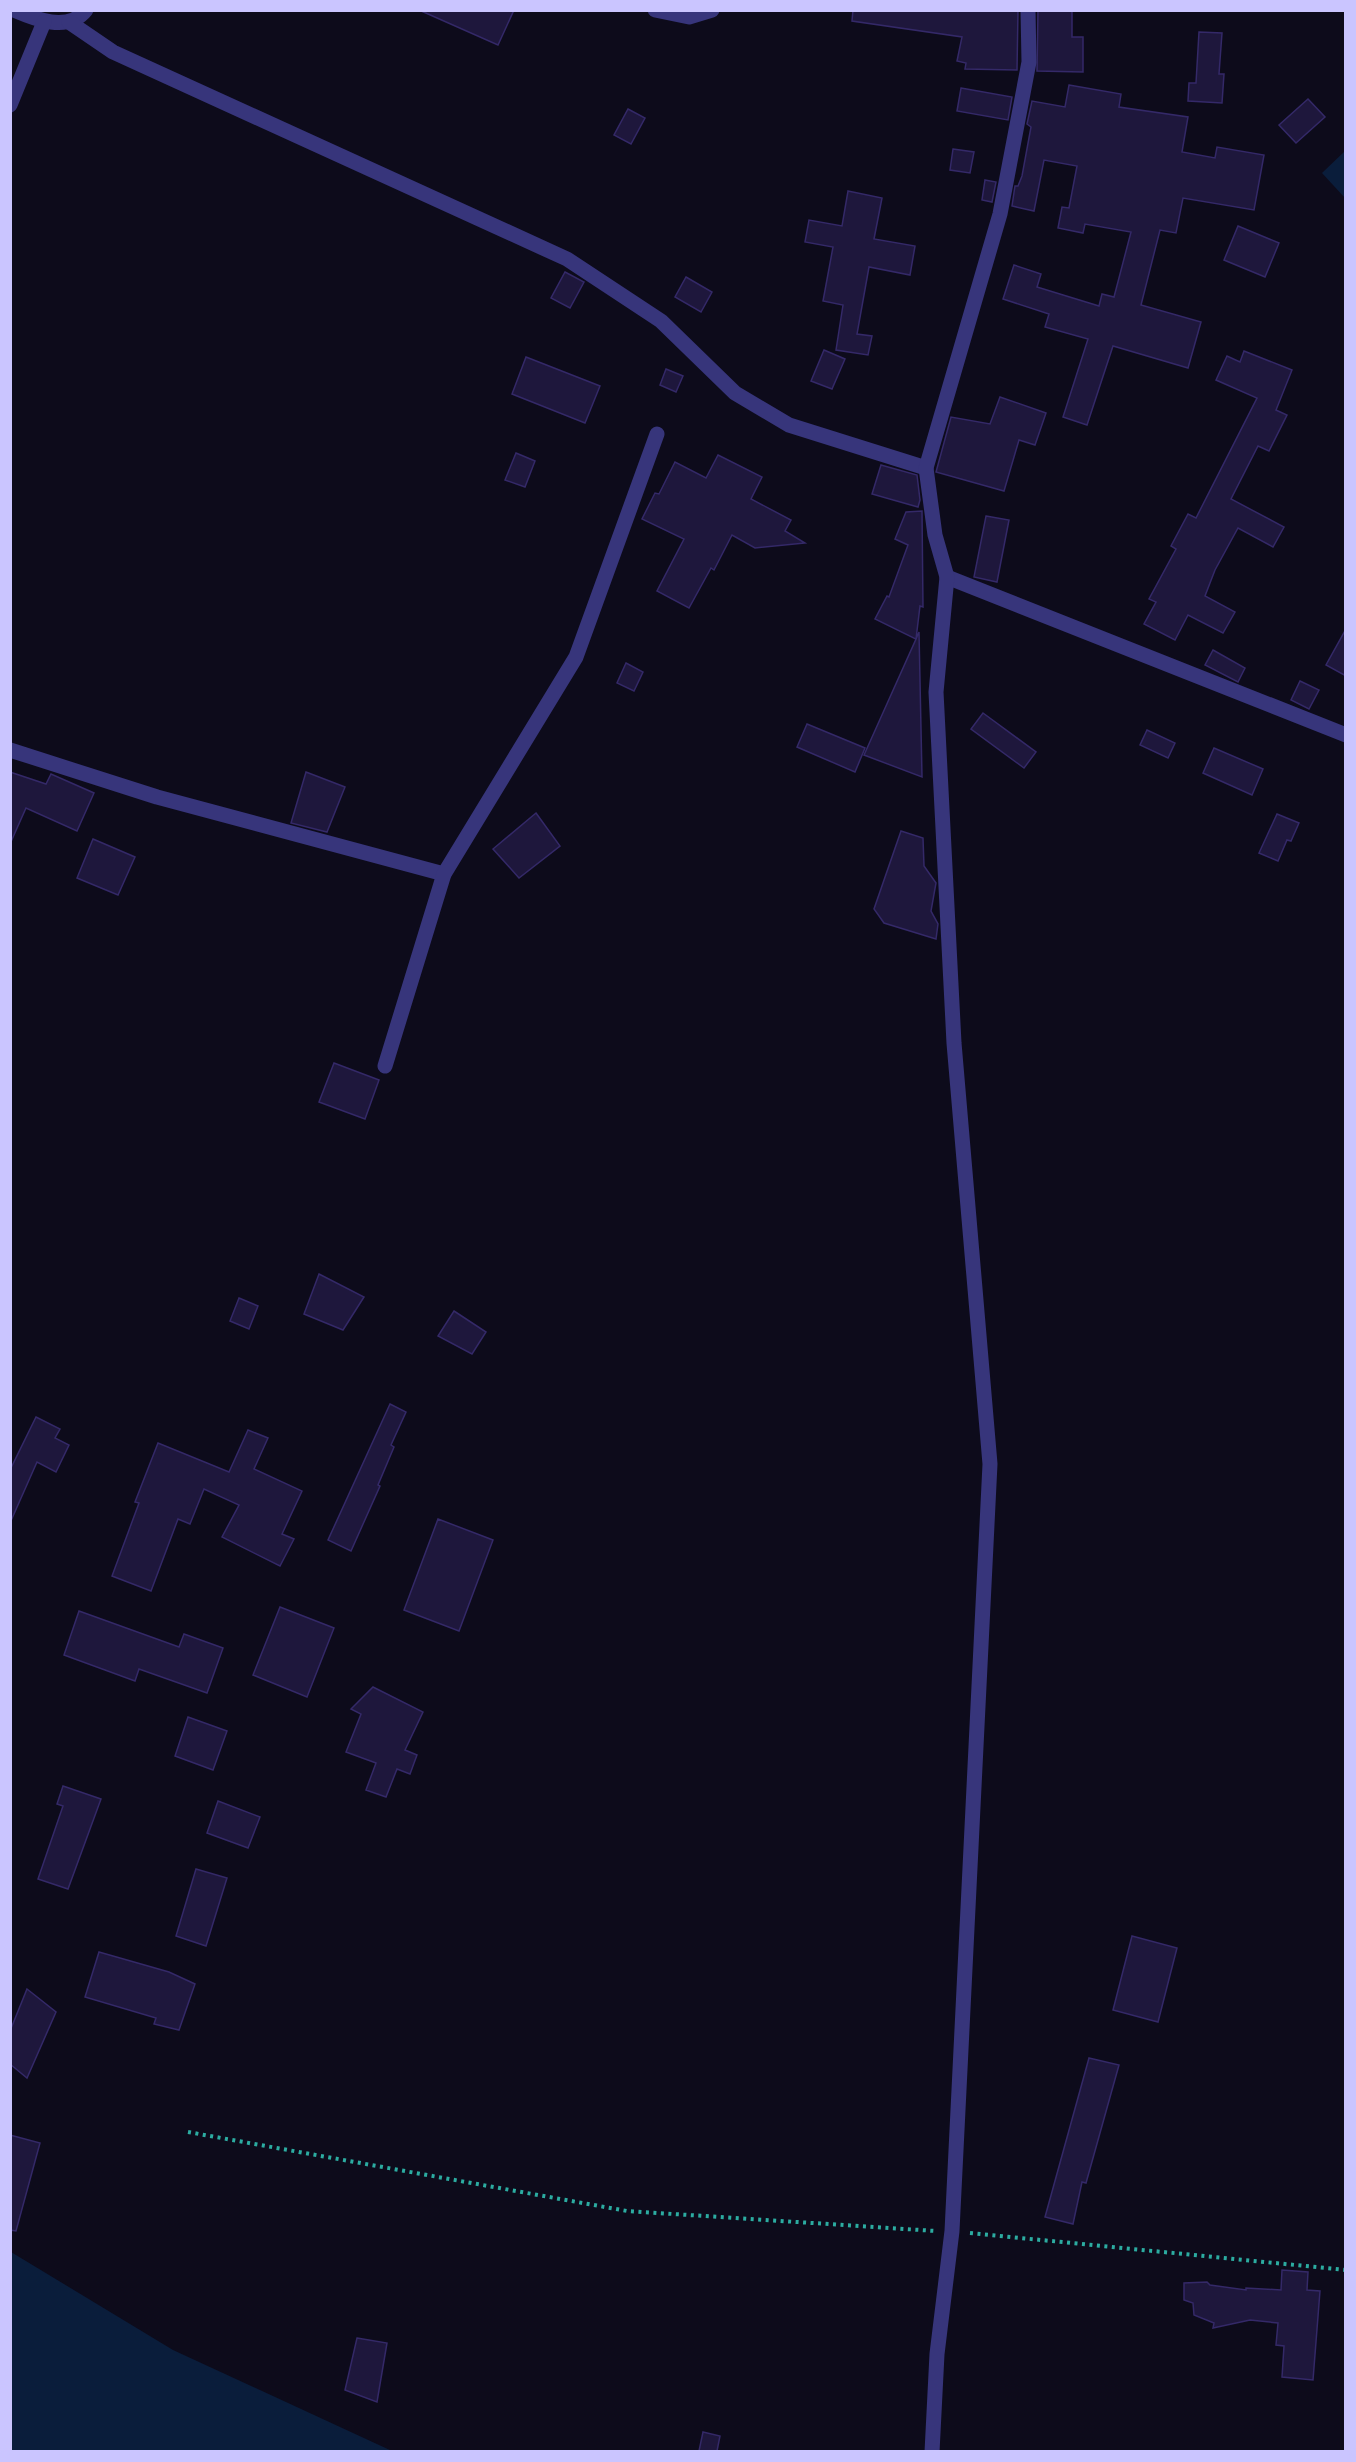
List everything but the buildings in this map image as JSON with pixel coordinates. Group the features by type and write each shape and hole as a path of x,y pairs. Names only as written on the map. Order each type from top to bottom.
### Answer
{"street":[{"path":"14,10 44,22 69,22 81,16 86,10"},
{"path":"654,10 689,17 712,10"},
{"path":"932,2451 937,2354 952,2231 990,1464 954,1043 936,692 947,577 934,535 926,468 1000,214 1029,62 1029,10"},
{"path":"10,105 44,22"},
{"path":"69,22 113,52 567,259 661,321 735,393 789,425 926,468"},
{"path":"385,1066 444,874 576,657 657,434"},
{"path":"947,577 1346,735"},
{"path":"10,750 157,797 444,874"}],"path":[{"path":"188,2133 627,2211 952,2231 1346,2270"}],"water":[{"path":"1345,151 1345,198 1322,173"},
{"path":"11,2252 173,2350 392,2451 11,2451"}]}
